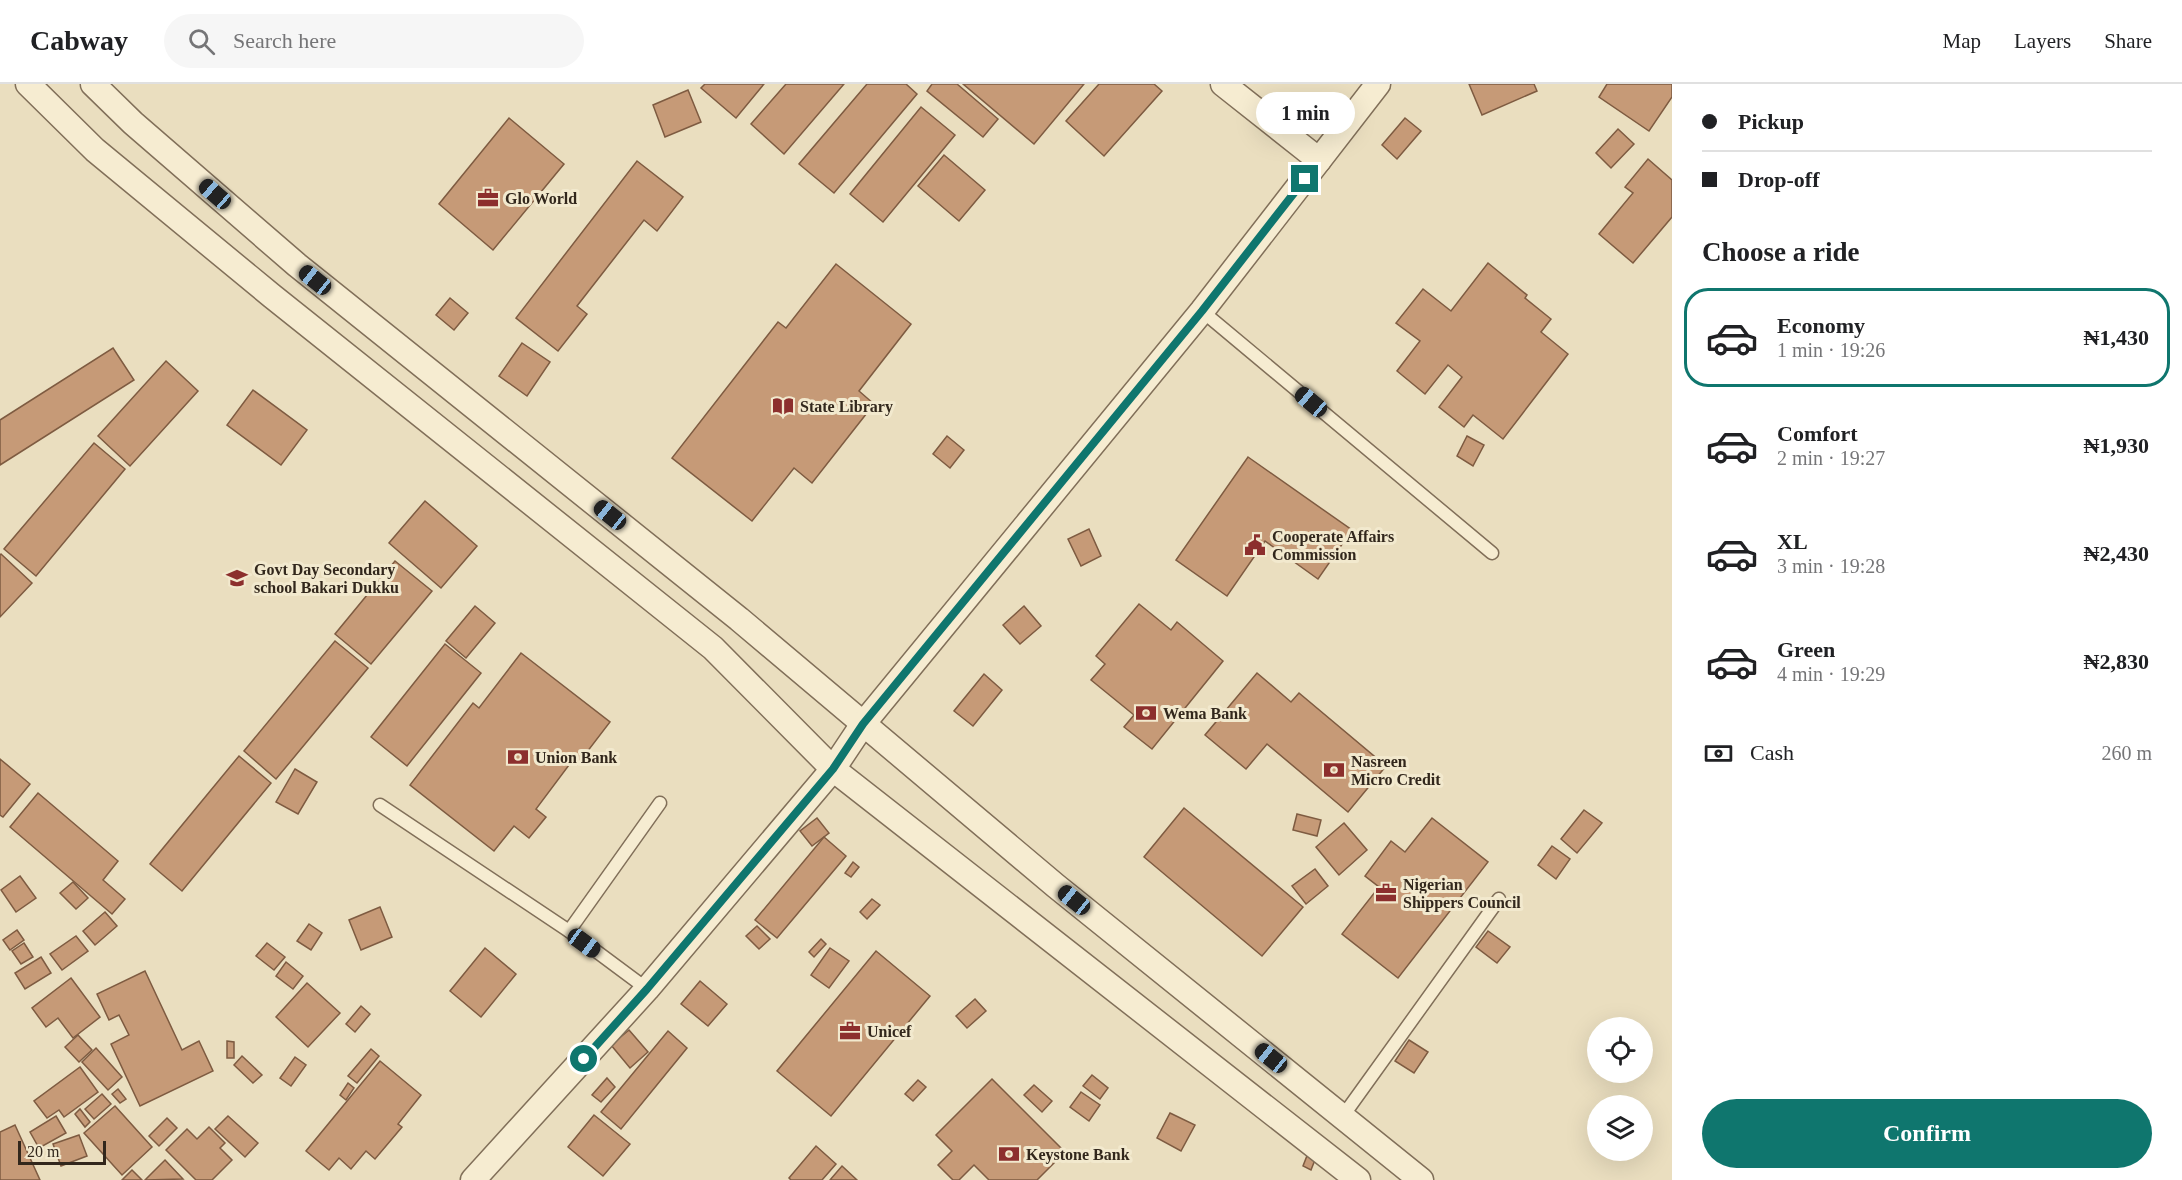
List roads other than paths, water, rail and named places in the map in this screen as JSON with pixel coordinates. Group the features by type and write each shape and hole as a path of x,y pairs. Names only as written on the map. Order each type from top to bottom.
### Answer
{"street":[{"path":"28,84 95,150 210,245 713,648 833,769 1359,1180"},
{"path":"93,84 133,123 297,265 730,611 1065,894 1421,1180"},
{"path":"1223,84 1319,160"},
{"path":"473,1180 647,989 833,769 863,724 1202,311 1378,84"}],"lane":[{"path":"1202,311 1491,553"},
{"path":"569,931 660,803"},
{"path":"380,805 569,931 647,989"},
{"path":"1343,1116 1499,900"}],"place":[{"name":"Glo World","path":"488,198"},
{"name":"State Library","path":"783,406"},
{"name":"Cooperate Affairs Commission","path":"1255,545"},
{"name":"Govt Day Secondary school Bakari Dukku","path":"237,578"},
{"name":"Wema Bank","path":"1146,713"},
{"name":"Union Bank","path":"518,757"},
{"name":"Nasreen Micro Credit","path":"1334,770"},
{"name":"Nigerian Shippers Council","path":"1386,893"},
{"name":"Unicef","path":"850,1031"},
{"name":"Keystone Bank","path":"1009,1154"}]}
